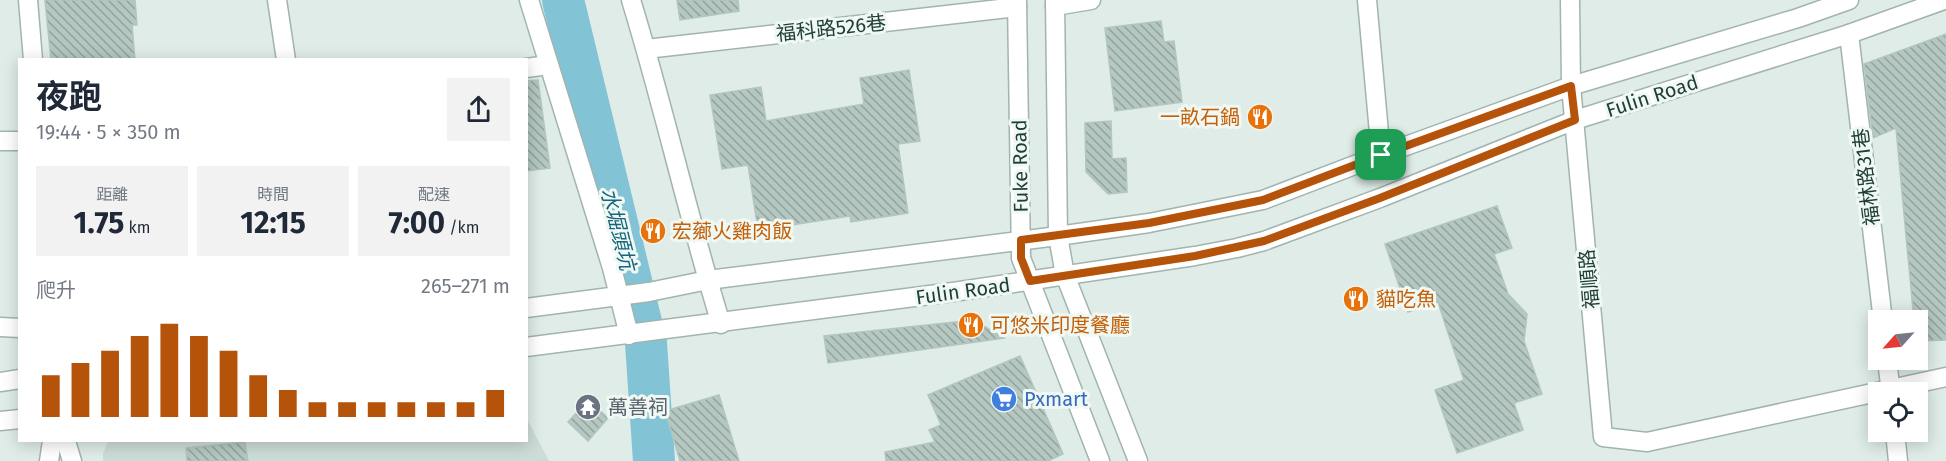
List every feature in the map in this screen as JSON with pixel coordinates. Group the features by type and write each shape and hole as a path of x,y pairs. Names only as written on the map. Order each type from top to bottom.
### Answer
{"street":[{"path":"28,0 33,58"},
{"path":"277,0 286,58"},
{"path":"528,347 629,335 529,0"},
{"path":"631,0 721,324"},
{"path":"1055,3 1091,0"},
{"path":"1368,0 1381,155"},
{"name":"福順路","path":"1570,0 1571,86 1603,438 1647,442 1868,396"},
{"name":"Fulin Road","path":"619,296 708,280 1149,223 1263,200 1571,86 1798,18 1849,0"},
{"name":"Fulin Road","path":"629,335 1030,281 1195,256 1264,241 1380,198 1575,120 1849,34 1944,0"},
{"name":"福科路526巷","path":"646,49 1017,3"},
{"name":"Fuke Road","path":"1017,3 1021,258 1100,461"},
{"name":"Fuke Road","path":"1055,3 1058,236 1065,275 1138,461"},
{"name":"福林路31巷","path":"1849,34 1882,310"},
{"path":"528,69 549,65"},
{"path":"0,141 18,141"},
{"path":"528,308 619,296"},
{"path":"0,327 18,328"},
{"path":"1926,382 1946,377"},
{"path":"0,382 18,379"},
{"path":"0,421 18,418"},
{"path":"49,461 52,442"},
{"path":"66,442 72,461"},
{"path":"1896,442 1898,461"}],"shaded area":[{"path":"528,421 549,461 103,461 108,442 528,442"}],"building":[{"path":"45,0 135,0 137,25 132,25 135,58 51,58"},
{"path":"677,0 738,0 739,11 680,20"},
{"path":"1161,21 1164,42 1174,41 1182,102 1115,111 1105,28"},
{"path":"1946,34 1946,340 1928,341 1928,310 1913,310 1896,128 1873,138 1864,64"},
{"path":"909,70 920,141 898,144 908,213 851,222 850,216 758,230 748,165 722,169 710,95 761,87 766,121 864,104 860,78"},
{"path":"538,80 550,168 528,171 528,81"},
{"path":"1111,121 1112,159 1126,158 1127,192 1108,194 1086,172 1085,123"},
{"path":"1497,206 1512,248 1494,254 1508,294 1527,314 1524,341 1542,394 1514,403 1523,430 1457,453 1435,390 1464,380 1438,302 1408,312 1385,244"},
{"path":"974,320 1004,338 828,363 824,336"},
{"path":"1020,356 1063,454 1048,461 886,461 885,452 935,442 929,430 941,425 928,395"},
{"path":"719,395 739,461 680,461 665,411"},
{"path":"588,400 608,418 588,441 568,422"},
{"path":"245,442 248,461 187,461 186,448"}],"waterway":[{"name":"水堀頭坑","path":"563,0 646,343 654,461"}],"place":[{"name":"一畝石鍋","path":"1260,117"},
{"name":"宏薌火雞肉飯","path":"653,231"},
{"name":"貓吃魚","path":"1356,299"},
{"name":"可悠米印度餐廳","path":"971,325"},
{"name":"Pxmart","path":"1004,399"},
{"name":"萬善祠","path":"588,407"}],"route":[{"path":"1571,86 1575,120 1380,198 1264,241 1195,256 1030,281 1021,258 1021,240 1149,223 1263,200 1381,155 1571,86"}]}
